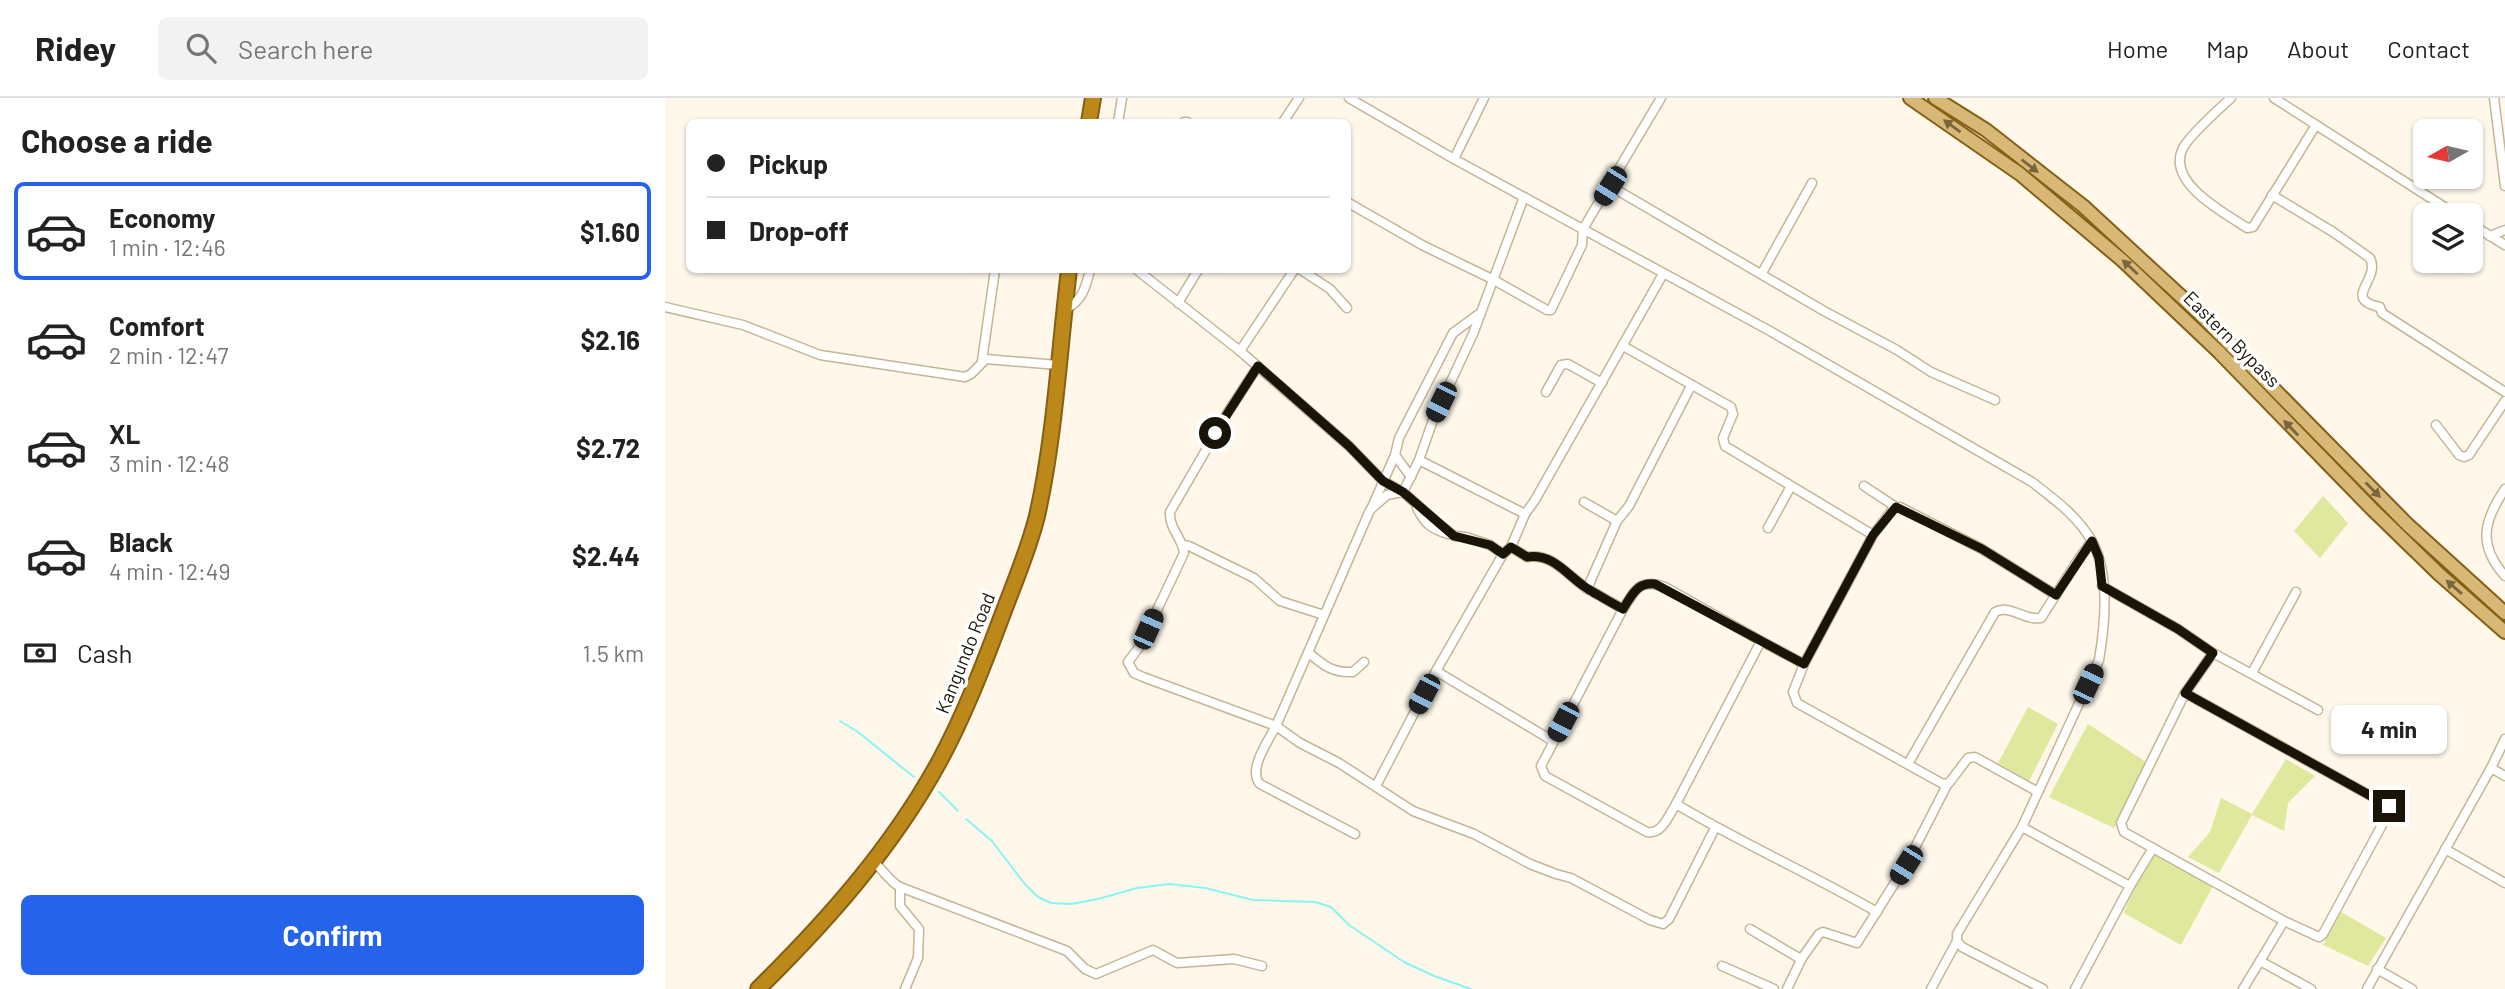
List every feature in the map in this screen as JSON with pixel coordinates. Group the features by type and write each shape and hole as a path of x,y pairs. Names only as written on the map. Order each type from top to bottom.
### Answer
{"highway":[{"path":"1090,119 1093,98"},
{"name":"Kangundo Road","path":"758,989 846,897 874,862 939,761 990,648 1023,562 1036,518 1043,483 1069,273"}],"main road":[{"name":"Eastern Bypass","path":"1910,98 2020,174 2122,260 2219,352 2380,517 2505,632"},
{"name":"Eastern Bypass","path":"1941,100 1986,130 2083,206 2158,274 2408,525 2505,613"}],"street":[{"path":"1118,119 1122,98"},
{"path":"1285,119 1299,98"},
{"path":"1349,98 1454,159 1770,331 2032,482 2059,503 2092,541 2099,558 2102,586 2103,636 2099,660 2022,827 1957,934 1957,942 1931,989"},
{"path":"1454,159 1484,98"},
{"path":"1351,204 1422,245 1551,310 1582,245 1583,229 1661,98"},
{"path":"2231,98 2182,150 2181,163 2183,178 2203,198 2247,228 2253,227 2316,125"},
{"path":"2274,98 2438,203"},
{"path":"2494,98 2505,186"},
{"path":"1762,273 1812,183"},
{"path":"1610,186 1931,372 1994,400"},
{"path":"2273,195 2370,258 2372,271 2362,293 2367,304 2380,307 2382,313 2505,392"},
{"path":"1403,492 1473,334 1524,197"},
{"path":"2490,236 2505,230"},
{"path":"2483,232 2505,245"},
{"path":"665,307 730,321 820,355 965,377 982,361 995,273"},
{"path":"1064,310 1075,304 1085,290 1089,273"},
{"path":"1141,273 1258,366 1349,446 1383,481 1403,492 1454,536 1490,545 1503,554"},
{"path":"1178,303 1196,273"},
{"path":"1240,351 1292,273"},
{"path":"1306,273 1330,289 1347,308"},
{"path":"1376,786 1436,671 1503,554 1511,547 1525,514 1663,274"},
{"path":"1355,834 1256,780 1255,772 1395,455 1399,438 1453,333 1479,314"},
{"path":"1623,346 1731,407 1733,410 1723,438 1725,446 1873,535"},
{"path":"982,361 989,359 1058,365"},
{"path":"1546,392 1561,365 1568,364 1602,383"},
{"path":"1258,366 1220,424 1170,512 1171,528 1183,545 1184,553 1140,646 1128,662 1134,673 1276,726 1413,811 1474,834 1530,864 1571,878 1650,920 1663,924 1669,919 1715,828"},
{"path":"1587,589 1617,522 1629,506 1691,386"},
{"path":"2437,425 2459,455 2464,457 2469,455 2505,401"},
{"path":"1395,455 1411,477"},
{"path":"1419,460 1525,514"},
{"path":"1768,528 1791,486"},
{"path":"1864,486 1896,507 1982,549 2056,595"},
{"path":"2505,489 2491,509 2486,533 2493,560 2505,576"},
{"path":"1370,510 1387,495 1403,492"},
{"path":"1584,502 1617,522"},
{"path":"1896,507 1873,535 1804,664 1793,692 1797,703 1947,785"},
{"path":"1908,764 1995,612 2003,609 2041,618 2092,541"},
{"path":"1183,545 1254,578 1280,601 1324,615"},
{"path":"1511,547 1527,557 1539,555 1557,564 1587,589 1623,609"},
{"path":"1761,641 1660,830 1647,832 1545,776 1541,766 1553,741 1623,609 1643,583 1655,584 1804,664"},
{"path":"2102,586 2178,629 2213,653 2318,710"},
{"path":"2252,673 2296,592"},
{"path":"1309,653 1328,669 1339,673 1353,672 1364,662"},
{"path":"2185,693 2389,806 2389,812 2323,934 2314,937 2124,832 2121,822 2185,693 2213,653"},
{"path":"1436,671 1553,741"},
{"path":"2367,989 2505,739"},
{"path":"1787,989 1802,958 1819,934 1823,932 1857,943 1906,865 1947,785 1968,758 1975,757 2038,792"},
{"path":"2491,768 2505,776"},
{"path":"1676,804 1715,828 1825,882 1877,912"},
{"path":"2022,827 2130,886"},
{"path":"2075,989 2153,848"},
{"path":"2445,849 2505,883"},
{"path":"874,862 889,876 893,884 1067,951 1085,969 1096,974 1153,950 1177,963 1234,960 1262,966"},
{"path":"899,887 900,906 917,925 920,934 918,958 905,989"},
{"path":"2243,989 2284,921"},
{"path":"1750,929 1802,958"},
{"path":"1957,942 2031,986 2043,989"},
{"path":"2260,961 2311,989"},
{"path":"1722,966 1774,989"},
{"path":"2377,969 2412,989"}],"green space":[{"path":"2323,496 2348,523 2320,558 2294,531"},
{"path":"2028,707 2058,724 2029,781 1998,763"},
{"path":"2088,724 2146,762 2114,828 2049,797"},
{"path":"2286,759 2315,776 2288,803 2284,831 2252,815 2219,873 2188,857 2210,832 2221,798 2252,814"},
{"path":"2154,852 2213,886 2181,945 2124,913 2136,881"},
{"path":"2341,912 2386,938 2368,966 2323,945"}],"waterway":[{"path":"840,721 914,777"},
{"path":"939,792 958,811"},
{"path":"966,819 992,841 1038,897 1051,903 1071,904 1137,888 1170,884 1205,888 1253,900 1315,902 1331,907 1349,925 1404,962 1471,989"}],"route":[{"path":"1215,433 1258,366 1349,446 1383,481 1403,492 1454,536 1490,545 1503,554 1511,547 1527,557 1539,555 1557,564 1587,589 1623,609 1643,583 1665,587 1804,664 1873,535 1896,507 1982,549 2056,595 2092,541 2099,558 2102,586 2178,629 2213,653 2185,693 2389,806"}]}
